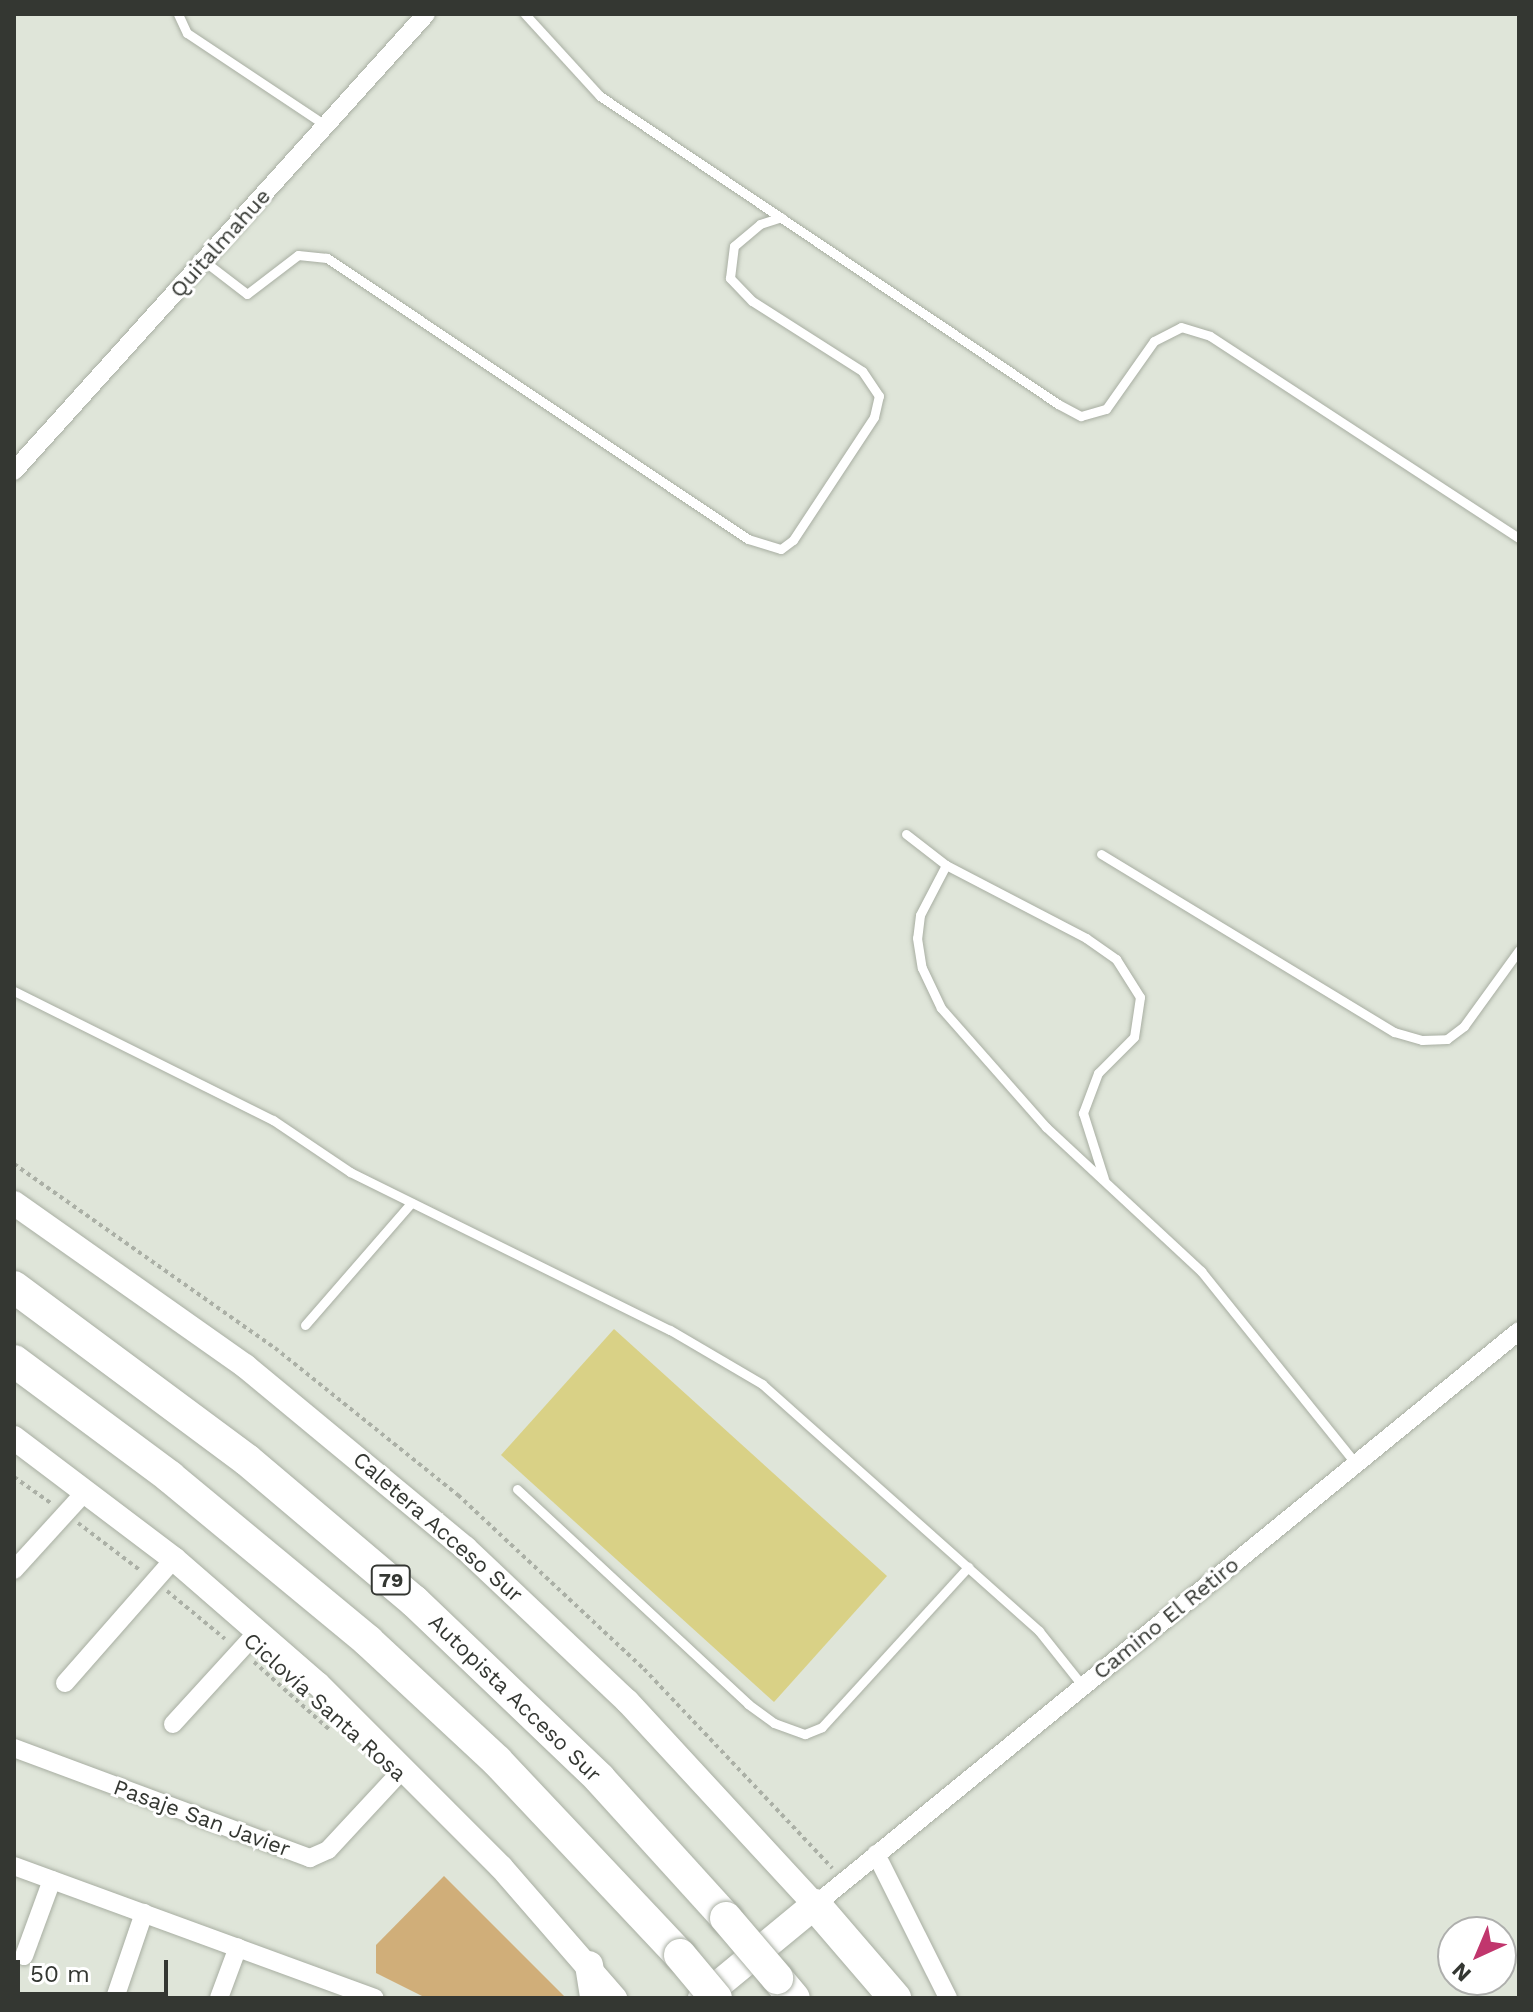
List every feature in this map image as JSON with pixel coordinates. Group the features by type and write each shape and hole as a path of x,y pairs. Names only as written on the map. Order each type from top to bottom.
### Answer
{"highway":[{"name":"Autopista Acceso Sur","path":"14,1287 247,1460 414,1601 600,1779 785,1988"},
{"path":"14,1361 170,1477 368,1641 497,1761 680,1955 716,1998"},
{"path":"815,1905 895,1998"}],"main road":[{"name":"Caletera Acceso Sur","path":"14,1203 245,1366 465,1548 627,1701 815,1905"},
{"path":"14,1438 174,1559 258,1631 405,1767 589,1965 615,1998"},
{"path":"702,1998 815,1905"},
{"path":"589,1965 594,1998"}],"street":[{"name":"Quitalmahue","path":"14,471 426,14"},
{"name":"Camino El Retiro","path":"815,1905 1519,1331"},
{"path":"14,1570 86,1491"},
{"path":"65,1683 174,1559"},
{"path":"173,1724 258,1631"},
{"name":"Pasaje San Javier","path":"14,1748 310,1858 328,1850 405,1767"},
{"path":"876,1854 948,1998"},
{"path":"14,1866 238,1947 334,1991 375,1998"},
{"path":"24,1956 52,1880"},
{"path":"115,1998 144,1913"},
{"path":"219,1998 238,1947"}],"lane":[{"path":"178,14 187,33 326,126"},
{"path":"525,14 600,96 1081,416 1106,409 1154,341 1181,327 1210,336 1519,538"},
{"path":"204,261 247,294 298,255 327,258 748,539 781,549 793,540 874,417 879,396 862,371 752,301 730,278 734,246 760,224 781,217"},
{"path":"906,834 946,865 1096,945 1116,959 1140,997 1134,1037 1098,1073 1083,1113 1106,1182"},
{"path":"1101,854 1394,1032 1422,1040 1447,1039 1464,1026 1519,950"},
{"path":"946,865 920,915 917,938 922,968 941,1008 995,1074 1201,1271 1357,1465"},
{"path":"14,991 273,1120 327,1159 670,1330 762,1384 1039,1631 1082,1685"},
{"path":"305,1325 411,1203"},
{"path":"517,1489 748,1704 774,1723 805,1734 822,1727 968,1567"}],"path":[{"name":"Ciclovía Santa Rosa","path":"14,1477 155,1581 336,1735"}],"shaded area":[{"path":"444,1876 566,1998 426,1998 376,1973 376,1945"}],"building":[{"path":"614,1329 887,1576 774,1702 501,1455"}]}
